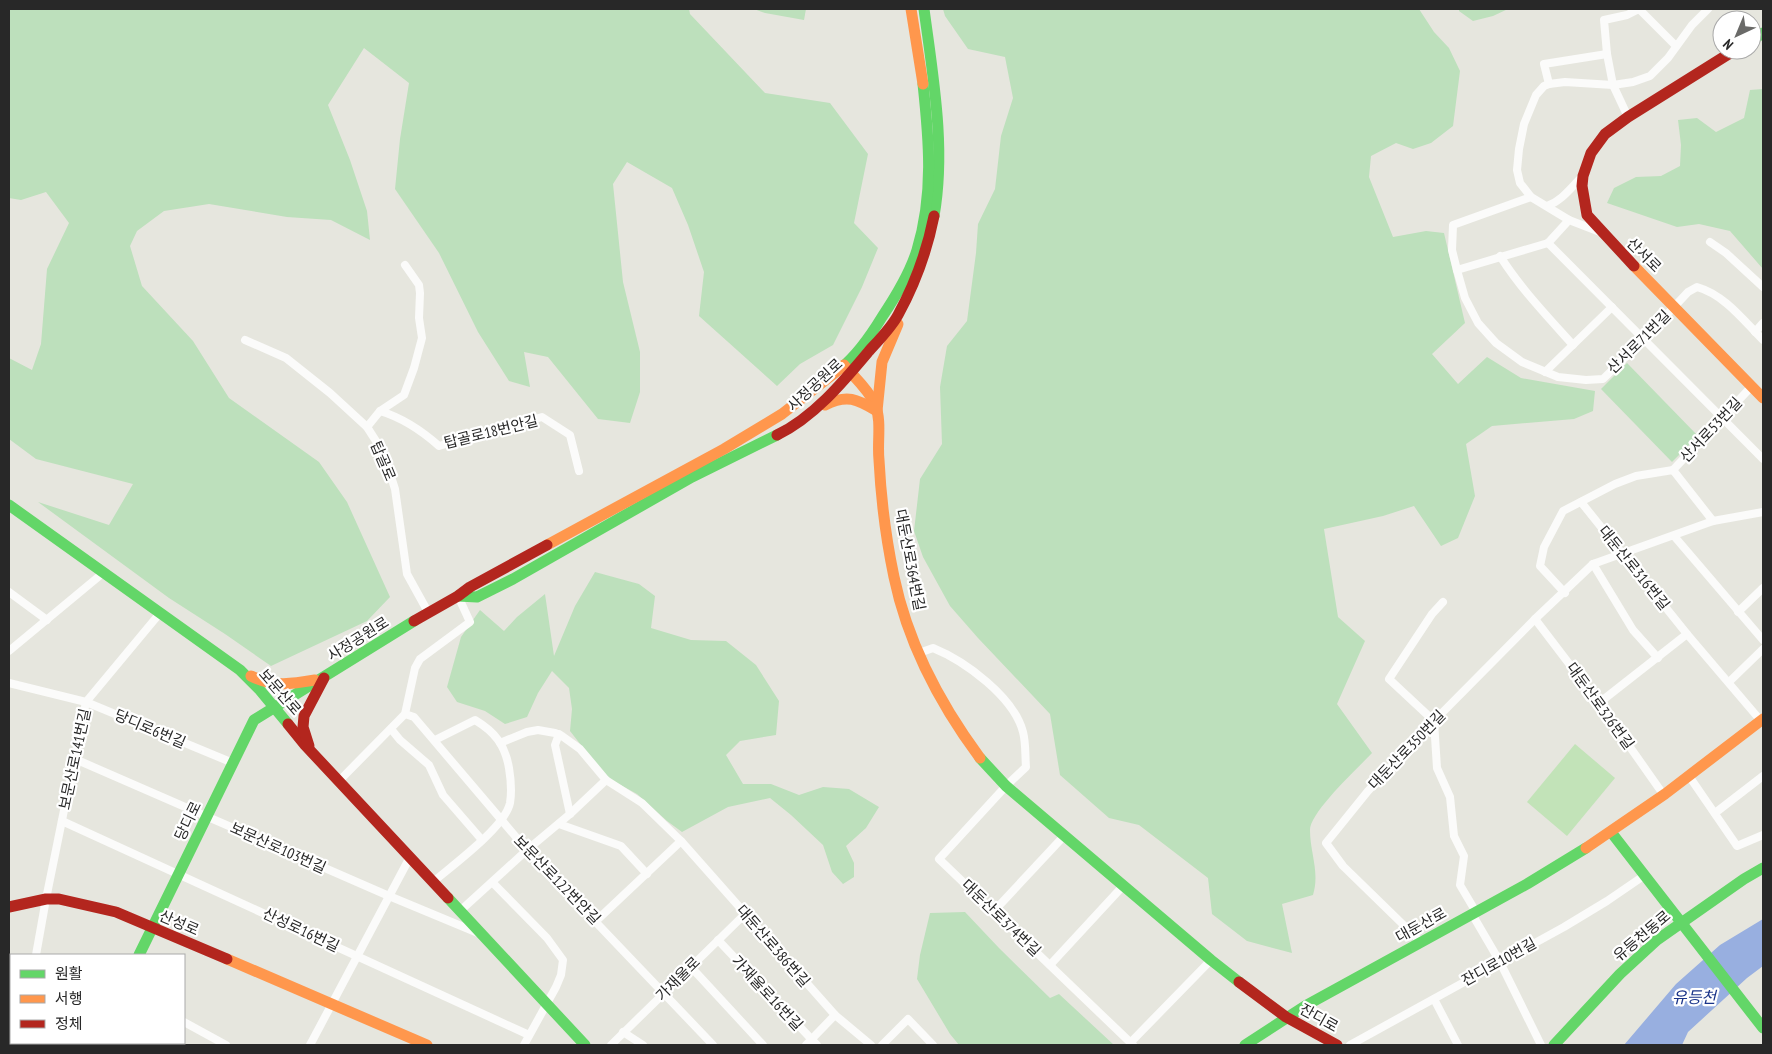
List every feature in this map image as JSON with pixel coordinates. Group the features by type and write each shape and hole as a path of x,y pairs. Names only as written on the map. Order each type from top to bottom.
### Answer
{"main road":[{"name":"사정공원로","path":"458,596 477,597 513,579 692,477 786,430 820,405 847,370 894,299 917,251 929,193 929,139 923,78 912,9"},
{"name":"사정공원로","path":"273,707 324,678 470,587 724,449 766,424 847,370 880,340 897,317 911,290 929,242 939,178 936,101 924,9"},
{"name":"산서로","path":"1720,60 1628,117 1606,134 1591,153 1583,176 1582,186 1587,215 1602,233 1763,398"},
{"path":"800,421 836,399 844,397 853,398 877,411 882,362 911,290"},
{"name":"대둔산로364번길","path":"847,370 871,397 877,411 878,452 890,552 895,583 906,620 933,684 956,724 980,759 1006,786 1212,960 1286,1017"},
{"name":"보문산로","path":"9,505 240,670 259,689 339,782 585,1045"},
{"path":"240,670 264,684 292,684 324,678"},
{"path":"312,752 303,727 304,716 324,678"},
{"name":"당디로","path":"145,949 152,927 254,720 273,707"},
{"name":"대둔산로","path":"1245,1045 1286,1017 1325,994 1422,943 1612,832 1762,720"},
{"path":"1612,832 1763,1028"},
{"name":"유등천동로","path":"1554,1045 1620,974 1657,940 1686,927 1744,879 1763,868"},
{"name":"산성로","path":"9,907 46,899 59,899 116,912 427,1045"},
{"name":"잔디로","path":"1286,1017 1336,1045"}],"street":[{"path":"1628,117 1614,86 1607,54 1604,20 1626,15 1639,9 1676,46"},
{"path":"1602,233 1569,220 1531,197 1520,183 1517,170 1519,149 1524,124 1536,95 1544,86 1549,84 1565,82 1614,86 1650,76 1668,58 1692,25 1708,9"},
{"path":"1549,84 1544,64 1607,54"},
{"path":"1546,206 1562,198 1583,176"},
{"name":"산서로71번길","path":"1531,197 1453,225 1452,250 1465,298 1478,322 1496,343 1522,362 1558,377 1586,380 1602,379 1644,339 1688,292 1697,287 1707,290 1726,303 1755,332"},
{"path":"1457,270 1548,243 1569,220"},
{"path":"1710,242 1726,253 1763,287"},
{"path":"1548,243 1763,459"},
{"path":"1500,256 1509,271 1573,345"},
{"path":"367,427 380,411 404,395 422,338 419,318 419,285 405,265"},
{"path":"1545,372 1612,307"},
{"path":"1763,323 1755,332 1763,340"},
{"name":"탑골로","path":"245,340 286,358 367,427 382,452 395,490 407,574 428,612"},
{"name":"산서로53번길","path":"1564,593 1540,566 1544,547 1563,511 1615,484 1636,476 1673,470 1752,386"},
{"name":"탑골로18번안길","path":"380,411 397,416 427,435 439,446 542,417 570,436 579,471"},
{"path":"1673,470 1713,521"},
{"name":"대둔산로316번길","path":"1581,502 1687,634 1762,720"},
{"name":"대둔산로350번길","path":"1422,943 1343,866 1326,843 1368,791 1434,721 1593,564 1713,521 1763,512"},
{"path":"1674,536 1763,640"},
{"path":"1593,564 1633,630 1658,658"},
{"path":"9,651 104,573"},
{"path":"1738,612 1763,588"},
{"path":"9,592 47,620"},
{"path":"339,782 405,714 415,668 420,659 470,622 458,596"},
{"path":"1443,602 1432,614 1389,679 1434,721 1437,768 1450,797 1454,836 1464,856 1460,885 1541,1045"},
{"name":"보문산로141번길","path":"36,954 86,702 160,612"},
{"name":"대둔산로326번길","path":"1536,619 1599,703 1663,794"},
{"path":"1599,703 1687,634"},
{"path":"919,653 933,648 948,654 973,669 996,690 1017,717 1023,732 1026,767 1006,786"},
{"path":"1729,682 1763,648"},
{"name":"당디로6번길","path":"9,683 86,702 233,763"},
{"name":"보문산로122번안길","path":"405,714 414,717 527,850 712,1045"},
{"path":"433,882 502,821 510,804 511,783 507,760 500,743 489,728 475,720 435,740"},
{"path":"391,728 400,740 429,765 443,795 482,840"},
{"name":"대둔산로386번길","path":"500,743 527,732 538,730 559,734 580,749 606,780 642,803 681,841 835,1015 871,1045"},
{"path":"559,734 556,744 570,814"},
{"name":"보문산로103번길","path":"75,759 482,935"},
{"path":"1689,776 1737,846 1763,835"},
{"path":"1715,813 1763,776"},
{"path":"460,912 606,780"},
{"name":"대둔산로374번길","path":"1006,786 939,859 1132,1044"},
{"name":"산성로16번길","path":"62,821 529,1035"},
{"path":"559,824 621,846 647,874"},
{"path":"994,911 1064,836"},
{"path":"596,921 681,841"},
{"path":"314,1044 332,1004 410,857"},
{"name":"잔디로10번길","path":"1350,1045 1607,902 1645,875"},
{"path":"493,883 547,938 563,960 562,975 524,1045"},
{"path":"1050,965 1123,886"},
{"name":"가재울로","path":"611,1045 745,914"},
{"name":"가재울로16번길","path":"718,940 811,1043"},
{"path":"1132,1044 1212,960"},
{"path":"690,966 763,1045"},
{"path":"1434,999 1458,1045"},
{"path":"811,1043 835,1015"},
{"path":"882,1045 908,1019 933,1045"},
{"path":"185,1023 226,1045"},
{"path":"623,1032 643,1045"}],"green space":[{"path":"9,9 689,9 690,14 765,93 830,103 868,154 854,223 878,248 862,287 833,345 800,364 777,386 699,316 704,272 688,225 672,188 627,162 613,184 623,282 640,352 640,392 630,423 598,419 548,357 524,352 530,387 509,381 478,332 439,253 395,189 400,139 409,83 364,48 328,105 350,160 367,211 370,240 331,220 287,217 209,204 164,211 137,231 130,246 142,286 193,341 229,398 319,462 347,502 390,597 367,621 271,666 169,598 38,502 109,525 133,484 36,459 9,439 9,358 32,370 41,344 47,269 69,223 46,192 21,200 9,198"},
{"path":"754,9 806,9 804,20 765,13"},
{"path":"943,9 1419,9 1434,32 1449,48 1460,71 1453,126 1431,143 1413,149 1396,143 1371,156 1369,177 1393,237 1426,231 1444,233 1465,323 1432,354 1458,384 1487,357 1521,378 1595,391 1593,411 1574,419 1492,426 1466,444 1475,496 1458,538 1441,546 1414,506 1383,516 1324,529 1338,617 1365,641 1337,704 1372,753 1326,801 1312,822 1310,838 1315,870 1313,895 1282,904 1292,953 1247,941 1212,914 1208,878 1139,825 1109,818 1060,775 1050,714 950,606 923,557 914,531 920,479 942,444 940,387 947,346 967,321 978,224 995,189 1001,136 1013,98 1005,57 968,49 945,16"},
{"path":"1459,9 1508,9 1493,16 1473,21 1459,11"},
{"path":"1763,89 1763,269 1730,231 1699,224 1677,227 1607,203 1614,188 1636,177 1661,176 1680,166 1681,145 1678,120 1697,118 1716,132 1744,118 1750,90"},
{"path":"1627,363 1698,436 1672,462 1601,389"},
{"path":"595,572 639,584 655,596 651,628 691,640 726,641 756,665 779,701 776,735 740,741 726,755 743,784 771,784 799,795 823,787 849,789 879,807 866,828 846,846 854,863 854,877 843,884 832,872 823,845 770,798 728,807 682,832 637,794 606,777 570,731 572,709 569,688 552,671 538,693 527,717 505,724 485,711 457,702 447,687 461,637 480,610 504,631 517,617 545,594 554,656 575,606"},
{"path":"1575,744 1615,778 1567,836 1527,802"},
{"path":"965,912 1050,998 1059,994 1114,1045 959,1045 950,1034 917,979 920,955 930,913"}],"water":[{"name":"유등천","path":"1763,919 1763,966 1747,978 1688,1032 1682,1045 1624,1045 1676,984 1720,945"}],"traffic: fast":[{"path":"924,9 937,112 939,165 934,216"},
{"path":"841,368 858,351 878,324 902,284 917,250 926,208 929,167 923,84"},
{"path":"458,596 477,597 513,579 692,477 777,435"},
{"path":"9,505 240,670 259,689 288,724"},
{"path":"139,954 254,720 414,621"},
{"path":"980,758 1006,786 1239,982"},
{"path":"1611,832 1763,1028"},
{"path":"1245,1045 1305,1006 1527,884 1586,848"},
{"path":"1554,1045 1620,974 1657,940 1744,879 1763,868"},
{"path":"448,898 585,1045"}],"traffic: slow":[{"path":"911,9 923,84"},
{"path":"1634,266 1763,398"},
{"path":"825,405 840,400 852,399 864,403 877,411 882,362 898,324"},
{"path":"844,365 869,393 877,411 880,475 886,534 894,577 908,626 927,672 939,695 980,758"},
{"path":"547,545 724,449 782,414 841,368"},
{"path":"251,676 275,683 315,680"},
{"path":"1586,848 1665,794 1763,719"},
{"path":"227,959 427,1045"}],"traffic: jam":[{"path":"1634,266 1587,215 1582,186 1583,176 1591,153 1605,134 1628,117 1719,60"},
{"path":"777,435 816,409 849,375 892,325 920,267 934,216"},
{"path":"414,621 470,587 547,545"},
{"path":"309,746 303,727 304,716 324,678"},
{"path":"288,724 305,745 448,898"},
{"path":"9,907 46,899 59,899 116,912 227,959"},
{"path":"1239,982 1286,1017 1337,1045"}]}
